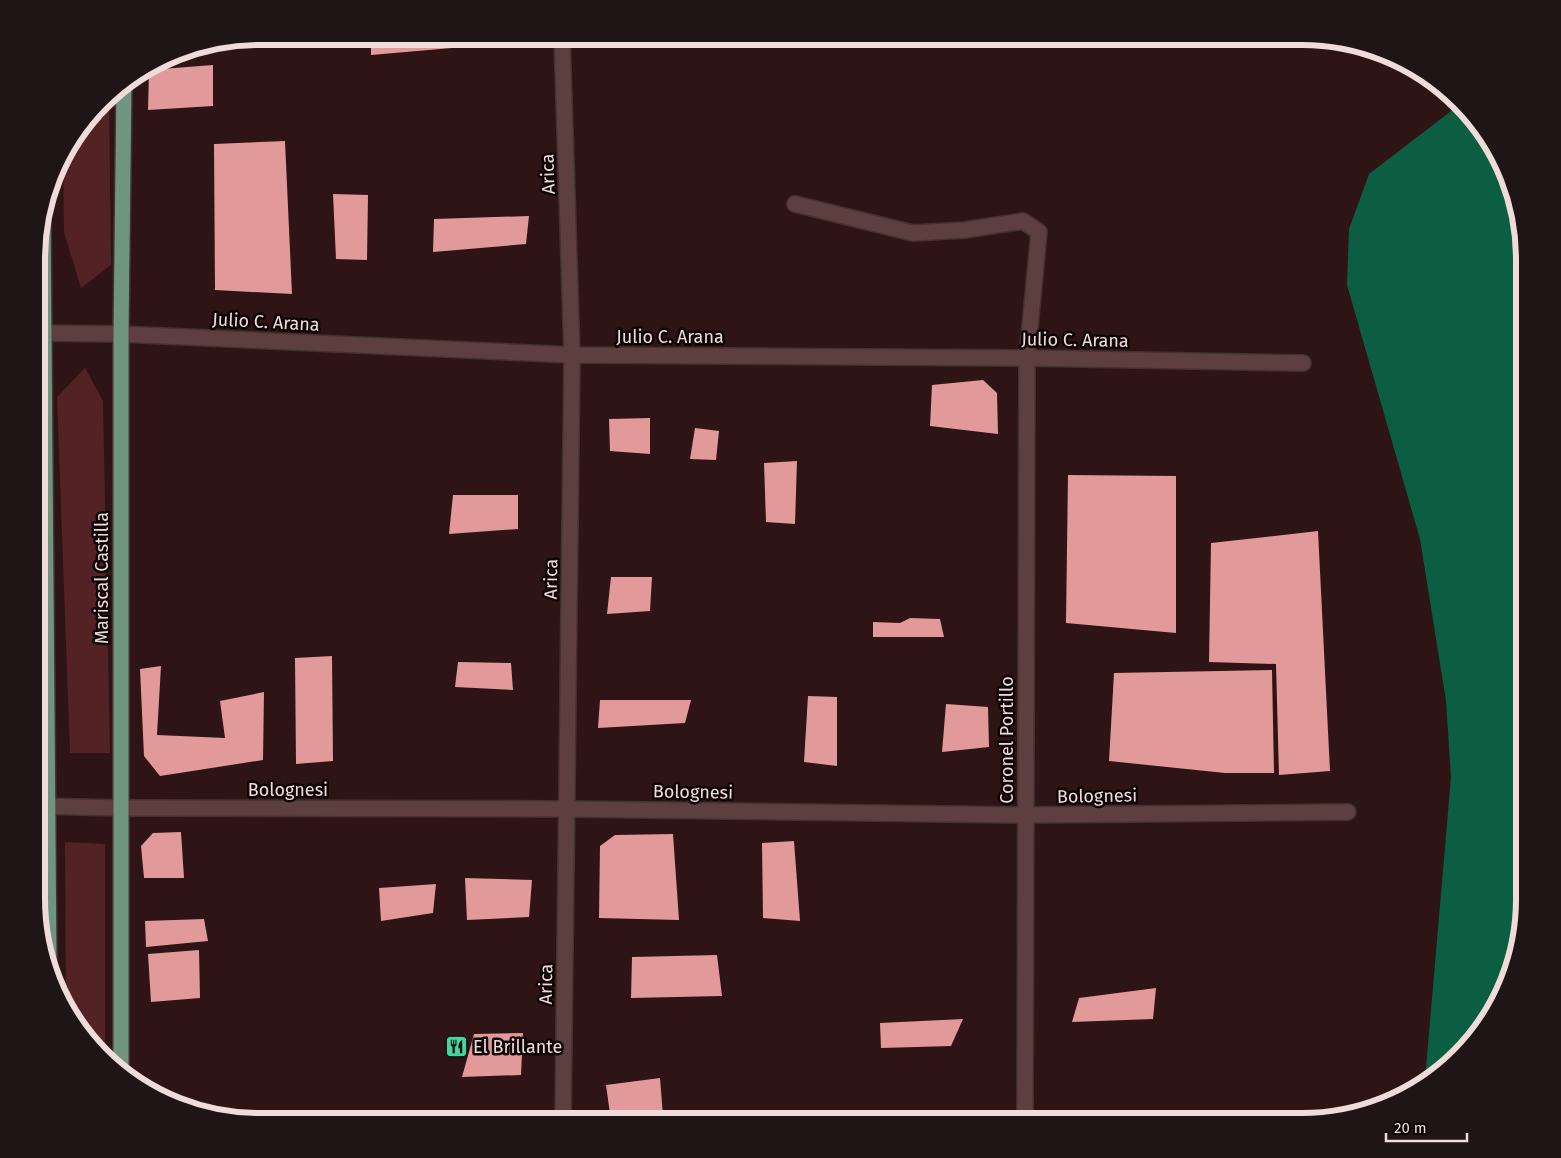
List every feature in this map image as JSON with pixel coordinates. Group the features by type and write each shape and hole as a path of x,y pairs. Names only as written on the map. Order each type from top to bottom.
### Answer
{"main road":[{"name":"Mariscal Castilla","path":"121,1062 121,334 124,93"},
{"path":"45,857 48,934"}],"street":[{"name":"Arica","path":"562,45 572,356 563,1113"},
{"name":"Coronel Portillo","path":"795,204 913,233 964,230 1023,221 1038,232 1027,358 1026,1113"},
{"name":"Julio C. Arana","path":"45,333 121,334 572,356 1027,358 1303,363"},
{"name":"Bolognesi","path":"45,806 121,808 567,809 1026,815 1348,812"}],"shaded area":[{"path":"109,107 111,265 81,288 64,232 63,172 81,140"},
{"path":"1454,109 1480,140 1500,177 1509,203 1516,245 1516,913 1509,955 1494,994 1480,1018 1463,1040 1426,1074 1451,777 1446,701 1420,539 1347,285 1349,229 1369,174"},
{"path":"85,368 103,401 110,753 70,753 57,397"},
{"path":"65,842 105,844 105,1047 81,1018 66,992"}],"building":[{"path":"371,45 452,45 452,48 371,55"},
{"path":"213,65 213,106 148,110 149,76 160,69"},
{"path":"285,141 292,294 215,290 214,144"},
{"path":"333,194 368,195 367,260 336,259"},
{"path":"529,216 526,244 433,252 434,219"},
{"path":"983,380 997,393 998,434 930,426 932,385"},
{"path":"650,418 650,454 610,451 609,419"},
{"path":"695,428 719,431 716,460 690,459"},
{"path":"797,461 795,524 766,522 764,463"},
{"path":"1068,475 1176,476 1176,633 1066,623"},
{"path":"453,495 518,495 518,529 449,534"},
{"path":"1318,531 1330,771 1279,775 1276,664 1209,662 1211,543"},
{"path":"611,577 652,577 650,611 607,614"},
{"path":"910,618 940,619 944,637 873,637 873,622 900,623"},
{"path":"332,656 333,761 296,764 295,658"},
{"path":"458,662 511,663 513,690 455,687"},
{"path":"161,666 157,735 225,738 220,701 264,692 263,760 160,776 144,756 140,669"},
{"path":"1272,670 1274,773 1225,773 1109,761 1114,673"},
{"path":"808,696 837,697 837,766 804,762"},
{"path":"600,700 691,700 685,723 598,728"},
{"path":"946,704 988,707 989,747 942,752"},
{"path":"181,832 184,878 144,878 141,846 153,833"},
{"path":"673,834 679,920 599,918 600,846 615,835"},
{"path":"794,841 800,921 763,918 762,843"},
{"path":"465,878 532,880 529,917 467,920"},
{"path":"436,884 433,913 381,921 379,888"},
{"path":"204,919 208,941 146,947 145,921"},
{"path":"199,950 200,998 151,1002 148,954"},
{"path":"717,955 722,996 631,998 632,957"},
{"path":"1156,988 1153,1019 1072,1022 1079,998"},
{"path":"963,1019 951,1046 881,1048 880,1023"},
{"path":"523,1033 521,1075 462,1077 474,1034"},
{"path":"660,1078 663,1113 610,1113 606,1085"}],"place":[{"name":"El Brillante","path":"457,1047"}]}
